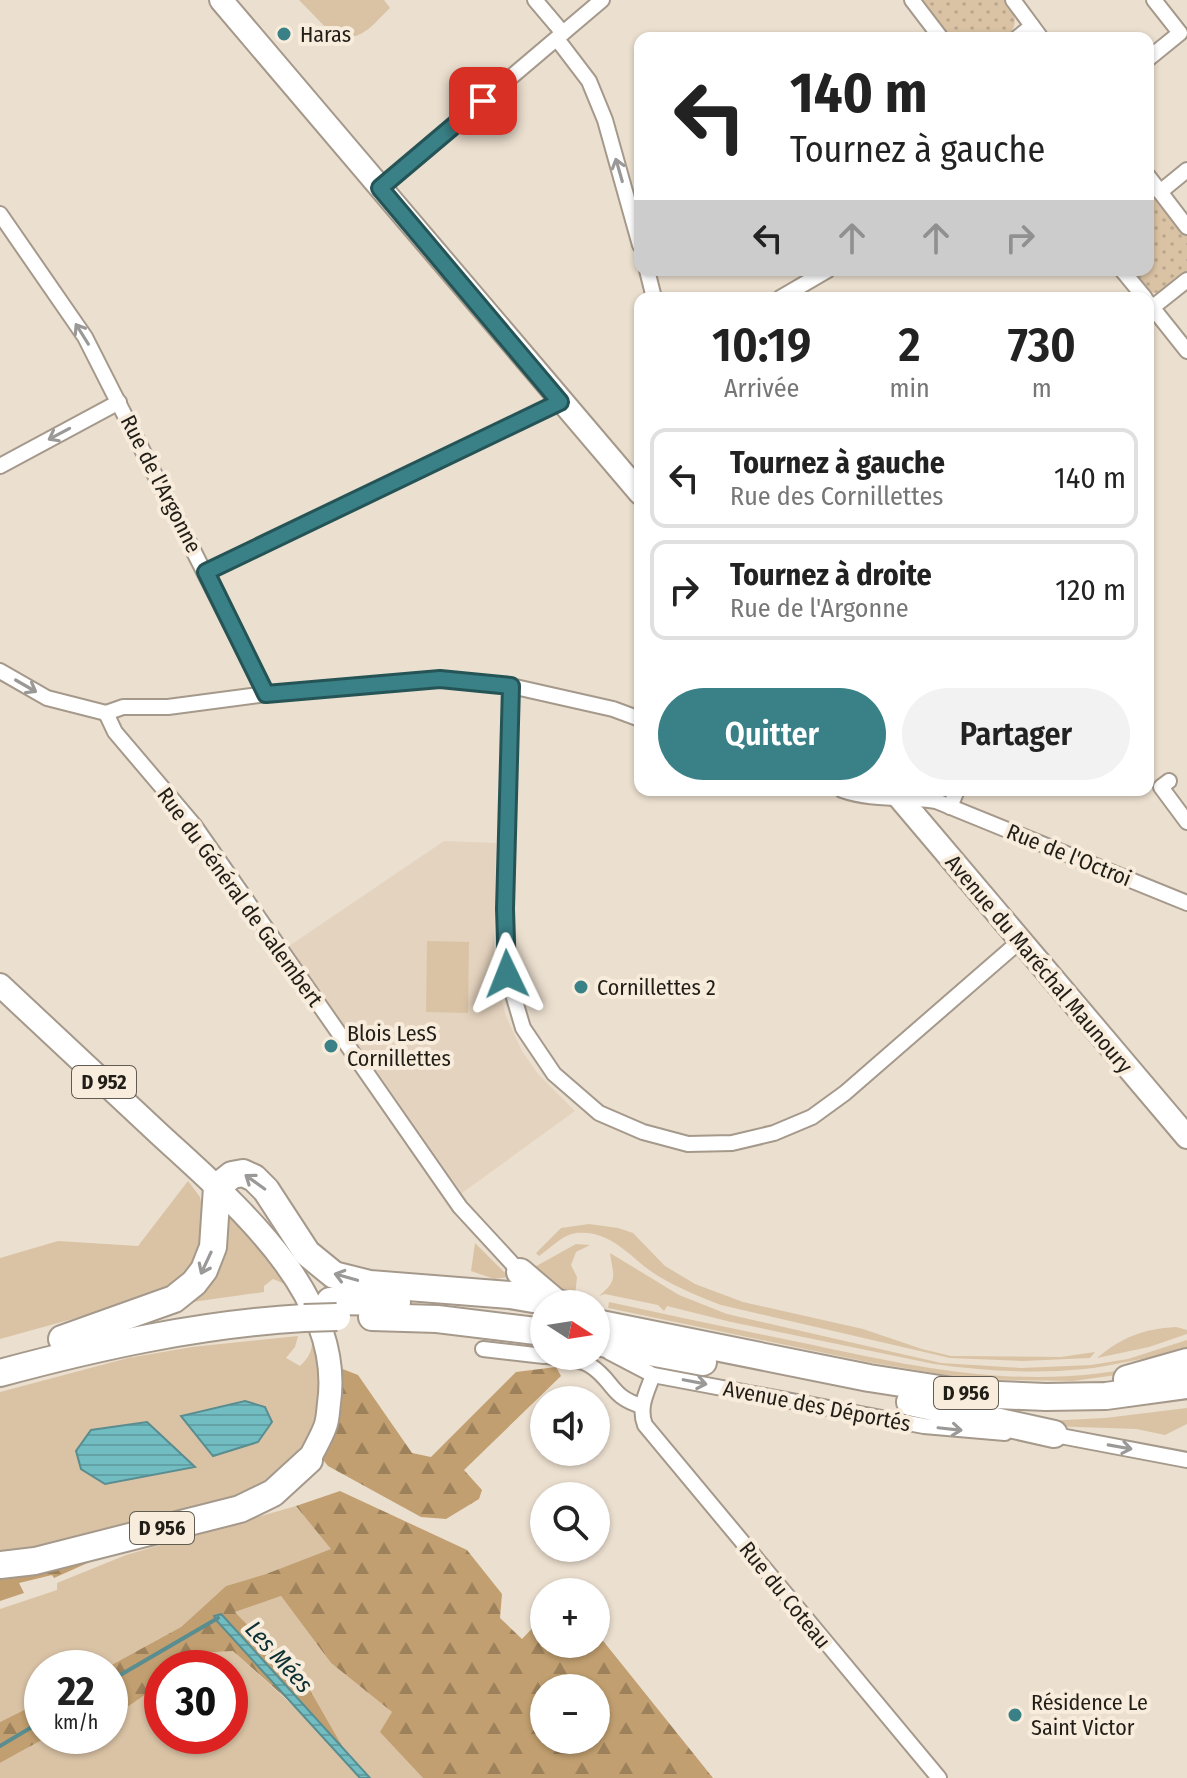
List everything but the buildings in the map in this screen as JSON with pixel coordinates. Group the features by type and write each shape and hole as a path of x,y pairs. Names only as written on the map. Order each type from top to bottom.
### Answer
{"highway":[{"path":"0,1373 174,1299 194,1283 204,1270 213,1247 217,1187 232,1175 243,1173 254,1178 266,1190 307,1253 334,1275 370,1284 515,1283 530,1292"},
{"path":"0,1356 254,1321 301,1310 458,1305 530,1307"},
{"path":"333,1309 437,1319 530,1346"},
{"name":"Avenue des Déportés","path":"610,1333 972,1394 1106,1396"},
{"name":"Avenue des Déportés","path":"610,1334 933,1406"},
{"path":"0,1384 68,1346"},
{"path":"1106,1396 1121,1380 1187,1362"},
{"name":"D 956","path":"1106,1396 1187,1385"},
{"name":"D 956","path":"933,1406 1056,1413 1187,1399"},
{"path":"933,1406 1054,1434"},
{"name":"D 956","path":"0,1565 35,1561 240,1509 273,1493 309,1460"}],"main road":[{"path":"221,0 634,486"},
{"name":"Avenue du Maréchal Maunoury","path":"898,796 1187,1137"},
{"name":"D 952","path":"0,985 217,1187"},
{"name":"D 956","path":"217,1187 279,1254 303,1291 323,1335 331,1392 326,1426 309,1460"}],"street":[{"path":"535,0 589,81 605,120 634,224"},
{"path":"380,188 602,0"},
{"path":"912,0 936,32"},
{"path":"1013,0 1037,32"},
{"path":"1154,0 1180,33 1154,54"},
{"path":"1160,192 1187,170"},
{"path":"1154,184 1187,227"},
{"name":"Rue de l'Argonne","path":"0,214 85,337 266,694"},
{"path":"790,292 818,276"},
{"path":"1127,276 1139,292"},
{"path":"1154,300 1187,280"},
{"path":"1154,311 1187,351"},
{"path":"0,466 119,402"},
{"path":"206,572 560,402"},
{"path":"0,671 47,698 106,713 123,707 168,707 266,694 440,679 511,686 613,709 634,717"},
{"path":"511,686 505,909 507,974 523,1028 554,1074 599,1113 643,1132 688,1144 732,1143 774,1133 812,1117 845,1093 1021,940"},
{"name":"Rue du Général de Galembert","path":"106,713 115,732 194,825 515,1283"},
{"path":"1169,781 1161,787 1187,822"},
{"name":"Rue de l'Octroi","path":"861,796 882,796"},
{"name":"Rue de l'Octroi","path":"908,796 932,800 1187,903"},
{"path":"917,819 950,807 955,796"},
{"name":"Avenue des Déportés","path":"610,1341 653,1375 924,1426 990,1433 1054,1434 1187,1460"},
{"path":"483,1349 530,1350"},
{"path":"595,1370 624,1401 642,1406 653,1375"},
{"name":"Rue du Coteau","path":"642,1406 645,1425 939,1778"}],"shaded area":[{"path":"299,0 384,0 390,8 360,34 336,38"},
{"path":"919,0 1006,0 1014,14 1015,24 1011,32 943,32"},
{"path":"1154,193 1187,236 1187,272 1162,291 1151,292 1134,276 1154,276"},
{"path":"444,841 496,843 494,950 496,978 506,1016 522,1051 538,1074 575,1111 462,1193 289,946"},
{"path":"427,941 469,942 468,1013 426,1012"},
{"path":"188,1181 200,1197 205,1223 198,1258 172,1286 141,1300 0,1339 0,1258 58,1241 138,1246"},
{"path":"221,1210 240,1226 285,1284 273,1279 264,1286 264,1292 178,1304"},
{"path":"589,1224 633,1233 665,1266 695,1284 743,1302 863,1329 922,1349 951,1356 1061,1357 1095,1352 1090,1358 1023,1361 950,1358 721,1305 666,1280 621,1247 589,1233 571,1234 539,1256 536,1253 561,1228"},
{"path":"475,1243 509,1277 494,1279 471,1271"},
{"path":"576,1244 590,1245 576,1252 571,1265 577,1277 576,1290 554,1290 531,1269"},
{"path":"610,1253 679,1295 727,1314 941,1363 1021,1368 1091,1365 1128,1359 1187,1340 1187,1356 1131,1373 1073,1381 970,1379 868,1362 610,1308 610,1302 900,1363 984,1375 1069,1376 1112,1372 1157,1363 1157,1357 1093,1368 1047,1371 990,1370 934,1364 667,1306 664,1311 658,1305 610,1295 610,1290 605,1290 612,1281"},
{"path":"1176,1327 1187,1330 1187,1334 1149,1347 1097,1358 1134,1335"},
{"path":"312,1335 318,1361 317,1409 299,1450 284,1468 265,1483 221,1503 148,1518 56,1544 0,1554 0,1392 128,1358 192,1347 298,1336 295,1347 286,1358 300,1366 310,1352"},
{"path":"1187,1408 1187,1424 1165,1435 1136,1429 1049,1426 1045,1421 1105,1418"},
{"path":"296,1506 332,1549 226,1586 181,1627 128,1656 128,1650 24,1650 24,1710 0,1722 0,1609 57,1590 57,1583 126,1555"},
{"path":"281,1596 331,1663 392,1712 423,1778 370,1778 345,1751 310,1690 235,1612"},
{"path":"248,1665 301,1713 360,1778 0,1778 0,1763 24,1750 24,1754 128,1754 128,1707 144,1695 144,1754 248,1754"}],"green space":[{"path":"340,1368 358,1375 412,1453 431,1457 516,1372 558,1370 561,1376 551,1386 530,1386 530,1406 464,1470 482,1490 479,1499 446,1519 421,1517 328,1466 320,1456 336,1414"},
{"path":"340,1491 467,1550 502,1594 500,1618 522,1639 530,1631 530,1658 610,1658 610,1649 713,1778 423,1778 380,1732 392,1712 331,1663 281,1596 235,1612 310,1690 345,1751 248,1664 248,1650 144,1650 144,1695 128,1707 128,1656 181,1627 226,1586 331,1549 296,1506"},
{"path":"121,1548 54,1578 52,1575 19,1583 24,1593 0,1601 0,1574"},
{"path":"24,1710 24,1750 0,1763 0,1722"}],"water":[{"path":"245,1401 265,1407 272,1422 258,1442 213,1456 181,1416"},
{"path":"147,1422 195,1467 105,1484 81,1469 76,1451 91,1430"},
{"path":"221,1614 370,1778 360,1778 248,1655 248,1650 243,1650 214,1616"}],"waterway":[{"name":"Les Mées","path":"128,1670 218,1618"},
{"name":"Les Mées","path":"0,1746 24,1732"}],"place":[{"name":"Haras","path":"284,34"},
{"name":"Cornillettes 2","path":"581,987"},
{"name":"Blois LesS Cornillettes","path":"331,1046"},
{"name":"Résidence Le Saint Victor","path":"1015,1715"}],"route":[{"path":"483,101 380,188 560,402 206,572 266,694 440,679 511,686 505,909 507,974"}]}
